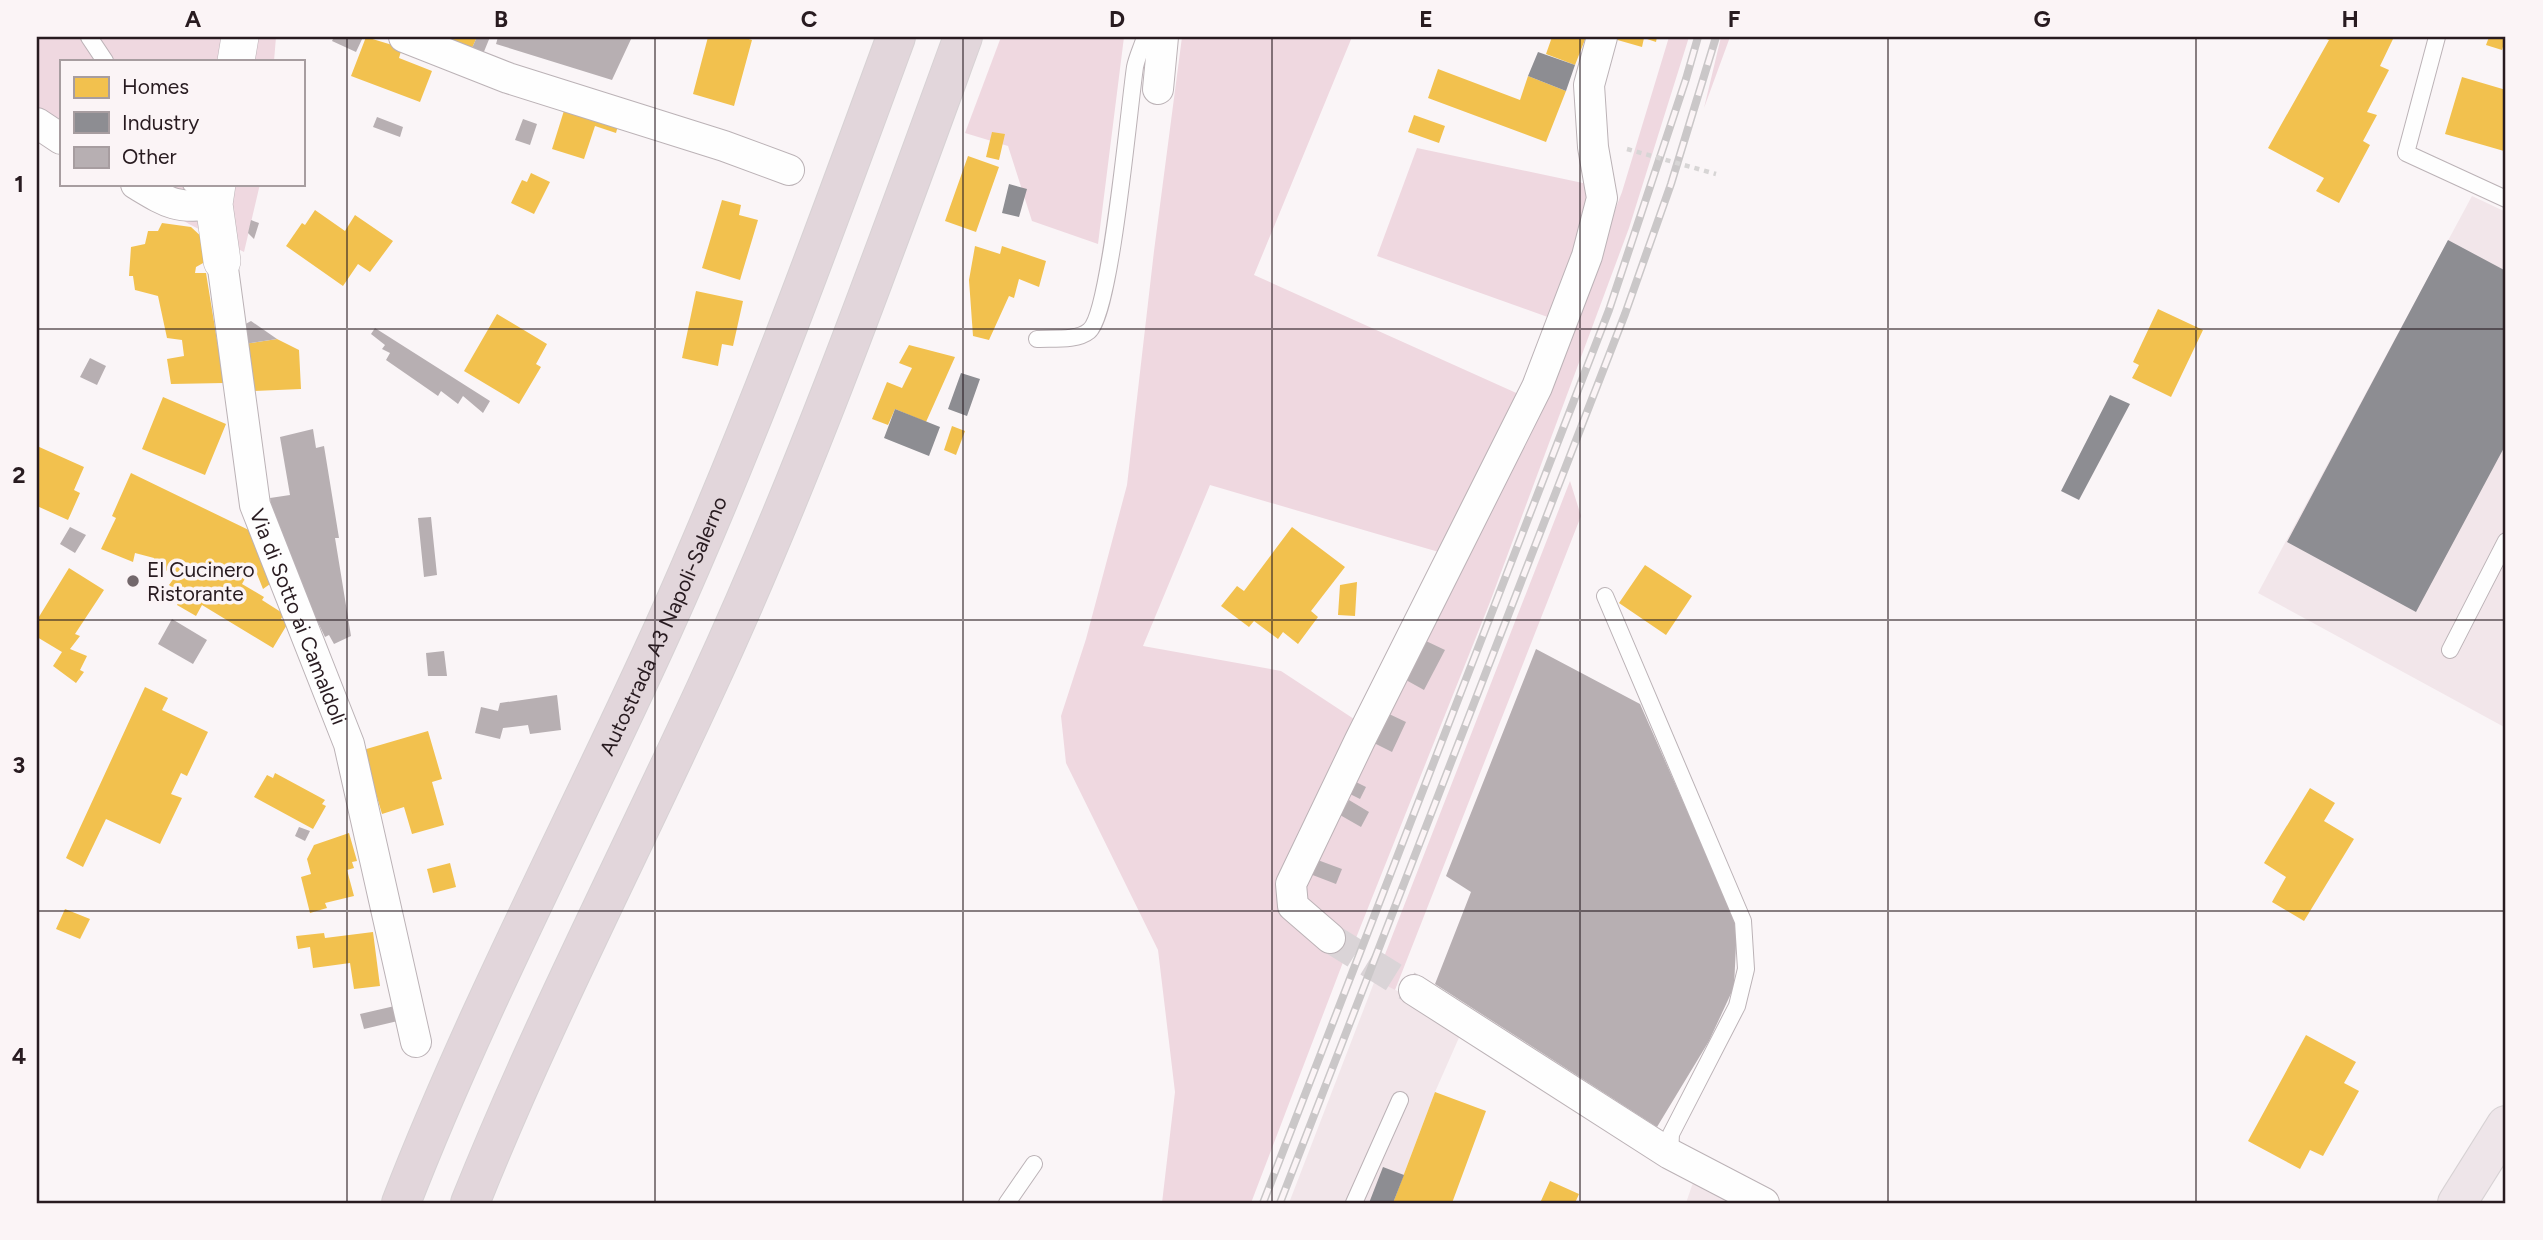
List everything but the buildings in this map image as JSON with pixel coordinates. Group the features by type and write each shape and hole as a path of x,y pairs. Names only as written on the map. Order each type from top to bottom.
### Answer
{"highway":[{"name":"Autostrada A3 Napoli-Salerno","path":"401,1203 489,997 662,629 741,449 896,37"},
{"path":"470,1203 505,1115 707,687 794,488 963,37"}],"main road":[{"path":"2457,1203 2506,1125"}],"street":[{"path":"236,60 240,37"},
{"path":"404,37 508,78 724,146 789,170"},
{"path":"1158,89 1163,37"},
{"path":"1330,938 1293,906 1291,884 1537,387 1587,256 1602,198 1593,147 1589,85 1602,37"},
{"path":"37,124 60,138"},
{"path":"139,186 169,204 194,208 207,191"},
{"name":"Via di Sotto ai Camaldoli","path":"207,191 222,261 255,505 349,744 416,1042"},
{"path":"1414,990 1670,1154 1764,1203"}],"lane":[{"path":"89,37 104,60"},
{"path":"1037,340 1081,336 1092,329 1102,297 1121,186 1136,65 1145,37"},
{"path":"2437,37 2406,153 2506,200"},
{"path":"2449,650 2506,541"},
{"path":"1605,596 1743,921 1746,968 1737,1006 1671,1133 1670,1154"},
{"path":"1354,1203 1400,1100"},
{"path":"1007,1203 1034,1164"}],"path":[{"path":"1627,149 1716,174"}],"shaded area":[{"path":"37,37 276,37 274,60 60,60 60,145 37,131"},
{"path":"1001,37 1124,37 1098,244 1032,221 1008,146 965,133"},
{"path":"1182,37 1352,37 1254,275 1523,396 1449,555 1210,485 1143,646 1281,671 1357,721 1296,919 1345,957 1251,1203 1162,1203 1175,1092 1158,950 1066,763 1061,716 1086,639 1127,485"},
{"path":"1669,37 1689,37 1629,228 1490,602 1352,948 1302,910 1299,884 1545,391 1622,192"},
{"path":"1721,37 1730,37 1704,108"},
{"path":"1417,148 1597,186 1556,320 1377,256"},
{"path":"126,186 260,186 244,252 189,224"},
{"path":"2472,196 2506,212 2506,728 2258,593"},
{"path":"1570,481 1581,516 1395,990 1375,980"},
{"path":"1375,980 1465,1024 1435,1092 1393,1203 1289,1203"},
{"path":"1700,1162 1782,1203 1686,1203"}],"tunnel":[{"path":"1330,938 1414,990"}],"railway":[{"path":"1263,1203 1609,310 1698,37"},
{"path":"1280,1203 1625,314 1671,184 1716,37"}],"place":[{"name":"El Cucinero Ristorante","path":"133,581"}]}
